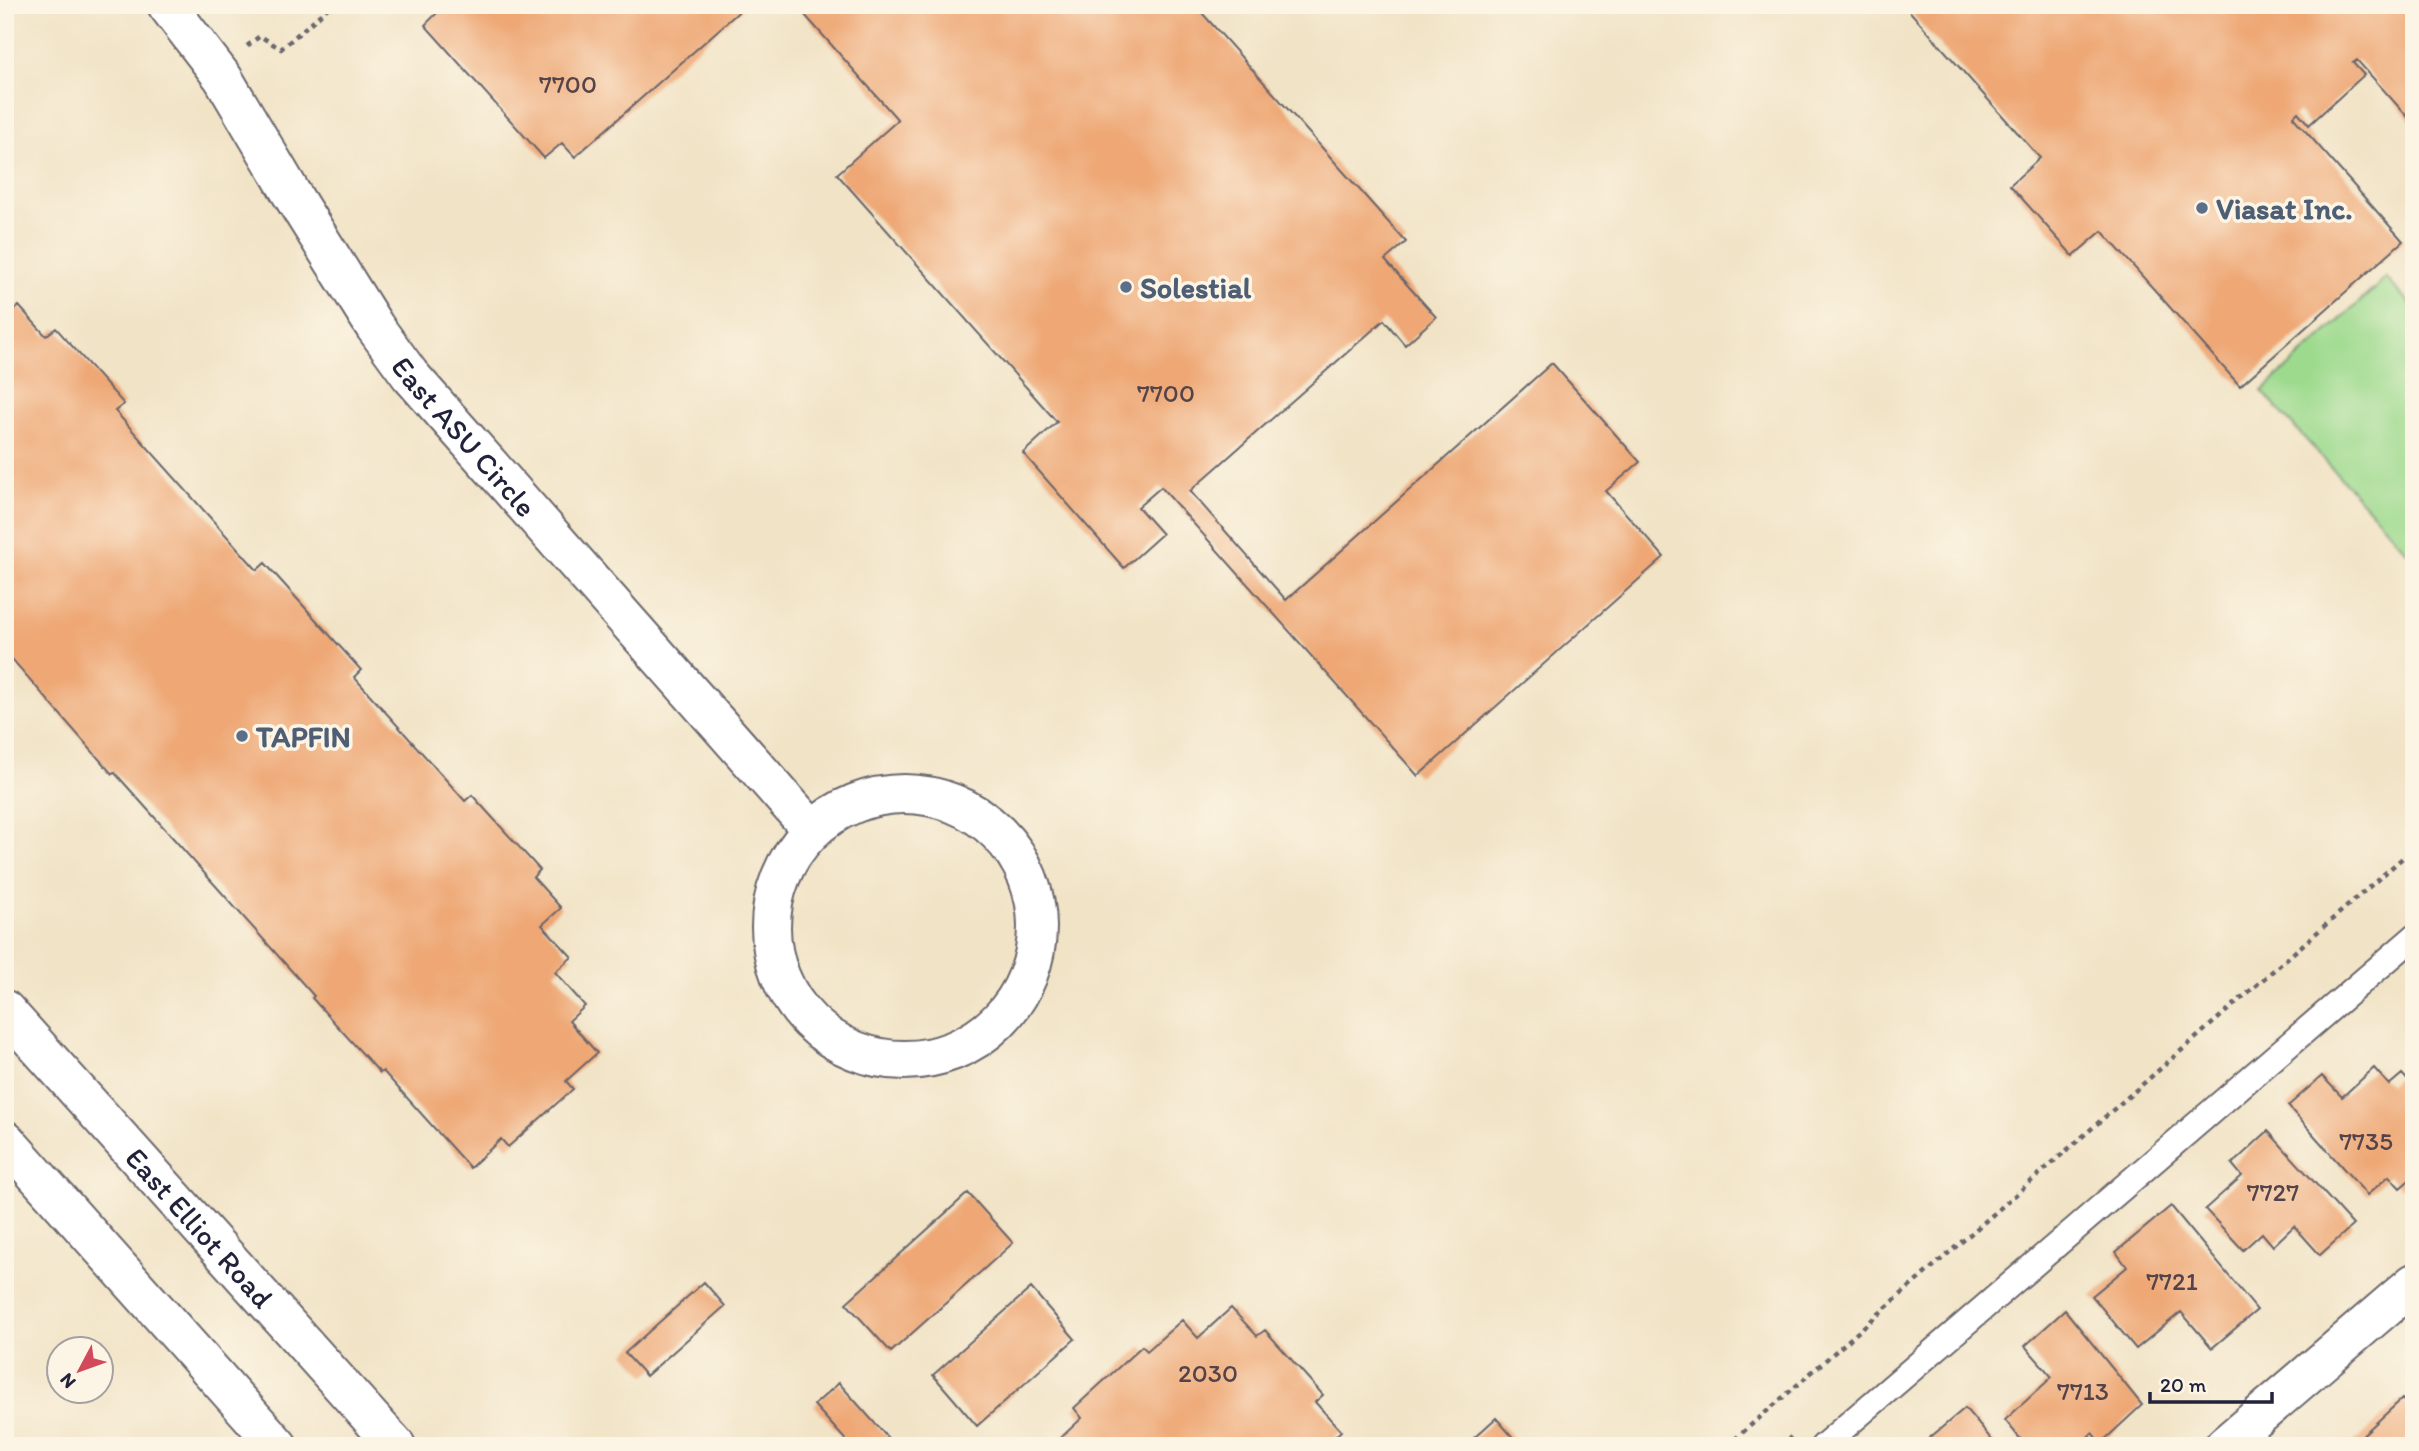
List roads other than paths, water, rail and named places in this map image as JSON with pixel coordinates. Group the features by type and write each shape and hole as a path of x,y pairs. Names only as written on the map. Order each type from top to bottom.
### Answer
{"street":[{"name":"East ASU Circle","path":"167,5 223,78 291,194 375,327 410,375 811,829"},
{"path":"881,794 920,794 959,805 992,826 1017,856 1033,893 1038,932 1030,971 1012,1006 985,1033 950,1052 912,1060 879,1058 848,1048 820,1031 797,1007 779,973 771,934 774,896 788,860 811,829 844,807 881,794"},
{"name":"East Elliot Road","path":"5,1010 396,1446"},
{"path":"5,1140 278,1446"},
{"path":"2232,1443 2414,1283"}],"lane":[{"path":"1823,1446 2414,937"}],"place":[{"name":"Viasat Inc.","path":"2202,208"},
{"name":"Solestial","path":"1126,287"},
{"name":"TAPFIN","path":"242,736"}]}
